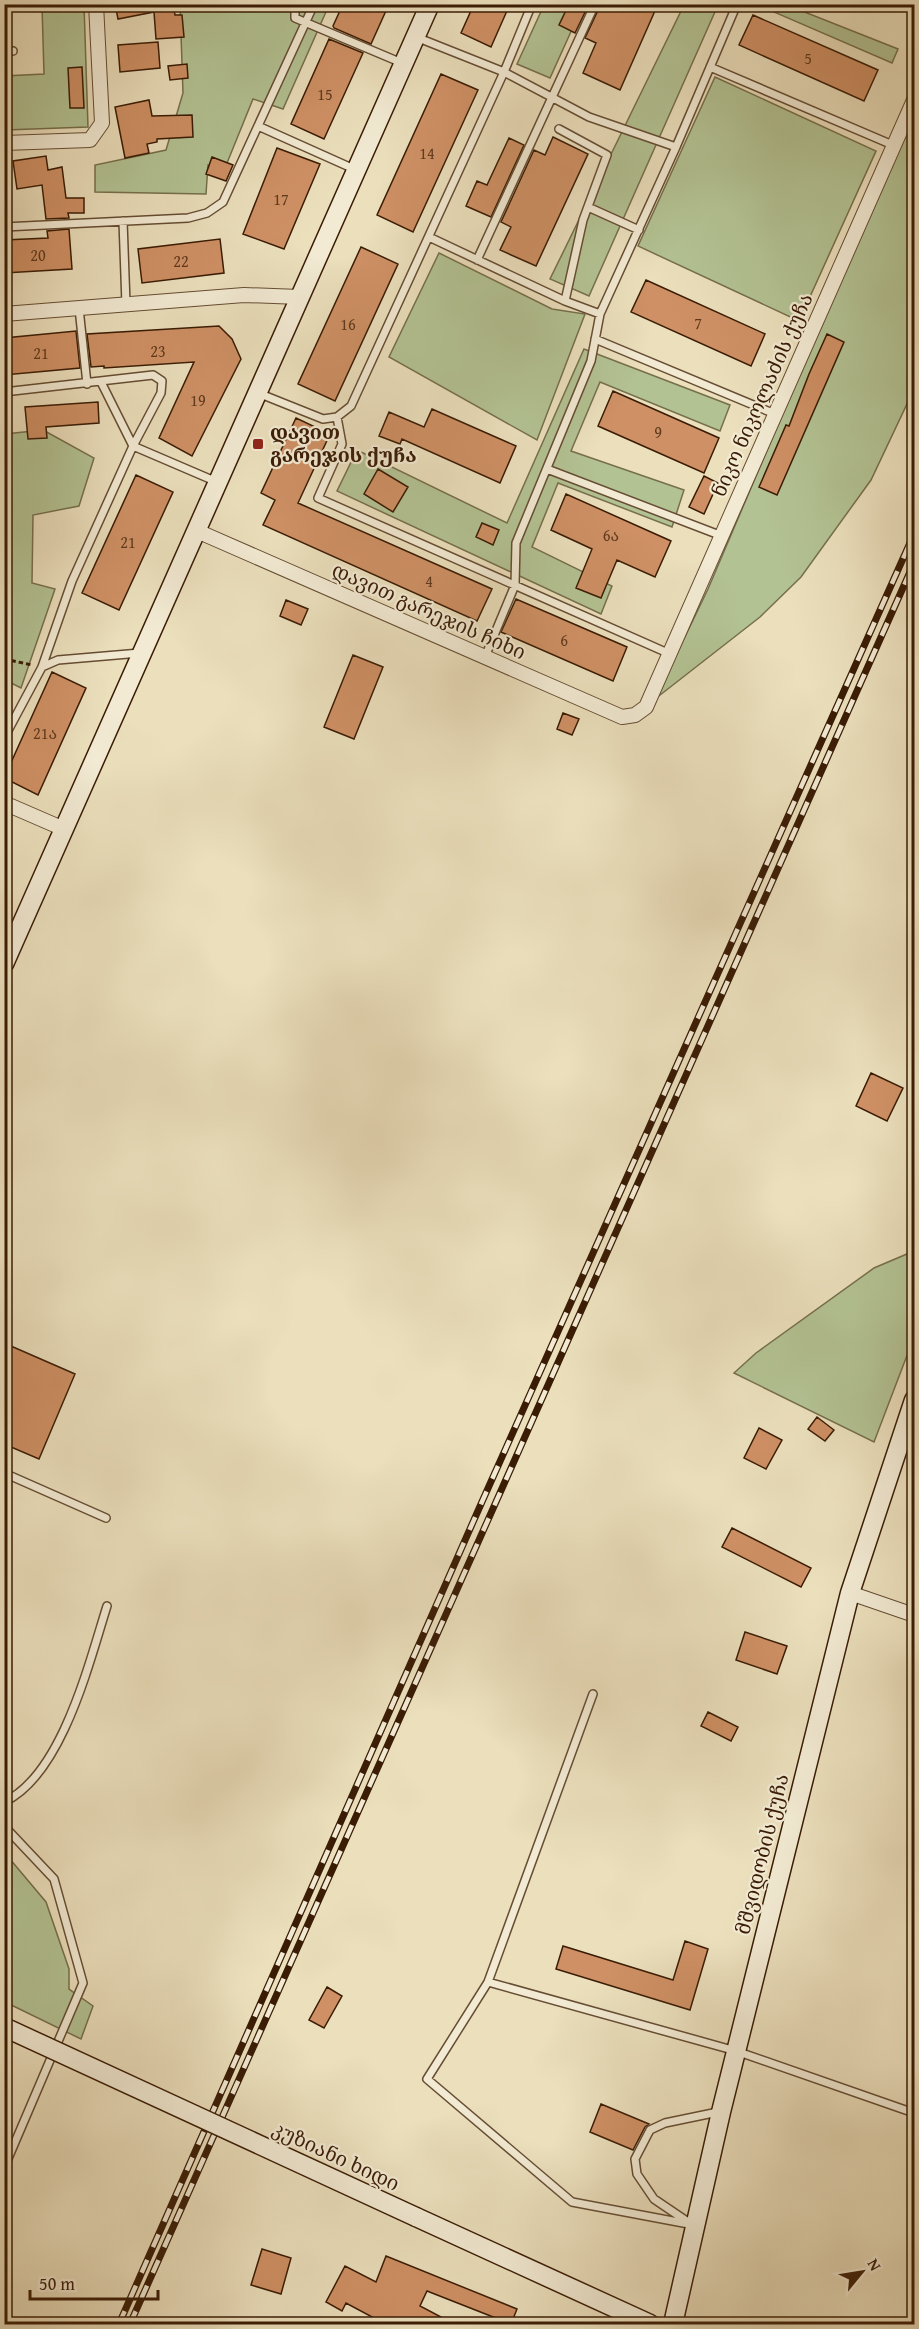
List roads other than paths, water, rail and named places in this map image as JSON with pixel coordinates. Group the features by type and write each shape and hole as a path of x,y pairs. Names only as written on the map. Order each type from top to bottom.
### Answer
{"main road":[{"path":"4,964 430,4"},
{"name":"მშვიდობის ქუჩა","path":"673,2325 721,2112 850,1593 915,1400"},
{"name":"კუზიანი ხიდი","path":"4,2027 650,2325"}],"street":[{"path":"4,143 90,140 102,123 96,4"},
{"name":"ნიკო ნიკოლაძის ქუჩა","path":"646,707 915,100"},
{"path":"4,314 244,295 300,297"},
{"name":"დავით გარეჯის ჩიხი","path":"196,531 622,717 635,715 646,707"},
{"path":"4,803 64,829"},
{"path":"850,1593 915,1615"}],"lane":[{"path":"295,4 295,18 404,64"},
{"path":"4,227 188,218 207,213 223,202 314,4"},
{"path":"258,393 323,419 337,417 351,406 504,72 532,4"},
{"path":"477,260 595,4"},
{"path":"485,657 515,585 516,543 591,361 600,314 676,147 737,4"},
{"path":"416,38 504,72 589,117 676,147"},
{"path":"711,67 895,146"},
{"path":"258,126 357,170"},
{"path":"559,129 607,155 583,220 565,301"},
{"path":"588,207 639,230"},
{"path":"123,221 126,304"},
{"path":"429,237 565,301 600,314"},
{"path":"80,308 87,384"},
{"path":"595,339 775,414"},
{"path":"4,392 153,375 162,381 161,393 133,446 72,581 42,667 4,738"},
{"path":"101,382 133,446 218,482"},
{"path":"337,417 342,444 318,498 669,654"},
{"path":"547,469 722,536"},
{"path":"42,667 58,660 142,653"},
{"path":"4,1473 106,1518"},
{"path":"4,1802 12,1798 33,1779 57,1743 73,1713 107,1606"},
{"path":"593,1694 488,1982 427,2079 572,2202 694,2225"},
{"path":"4,1826 54,1879 83,1983 4,2168"},
{"path":"488,1982 736,2051 915,2113"},
{"path":"694,2225 654,2199 637,2174 635,2159 650,2130 665,2123 721,2112"}],"railway":[{"path":"119,2324 481,1504 914,534"},
{"path":"130,2324 914,563"}],"place":[{"name":"დავით გარეჯის ქუჩა","path":"258,444"}]}
